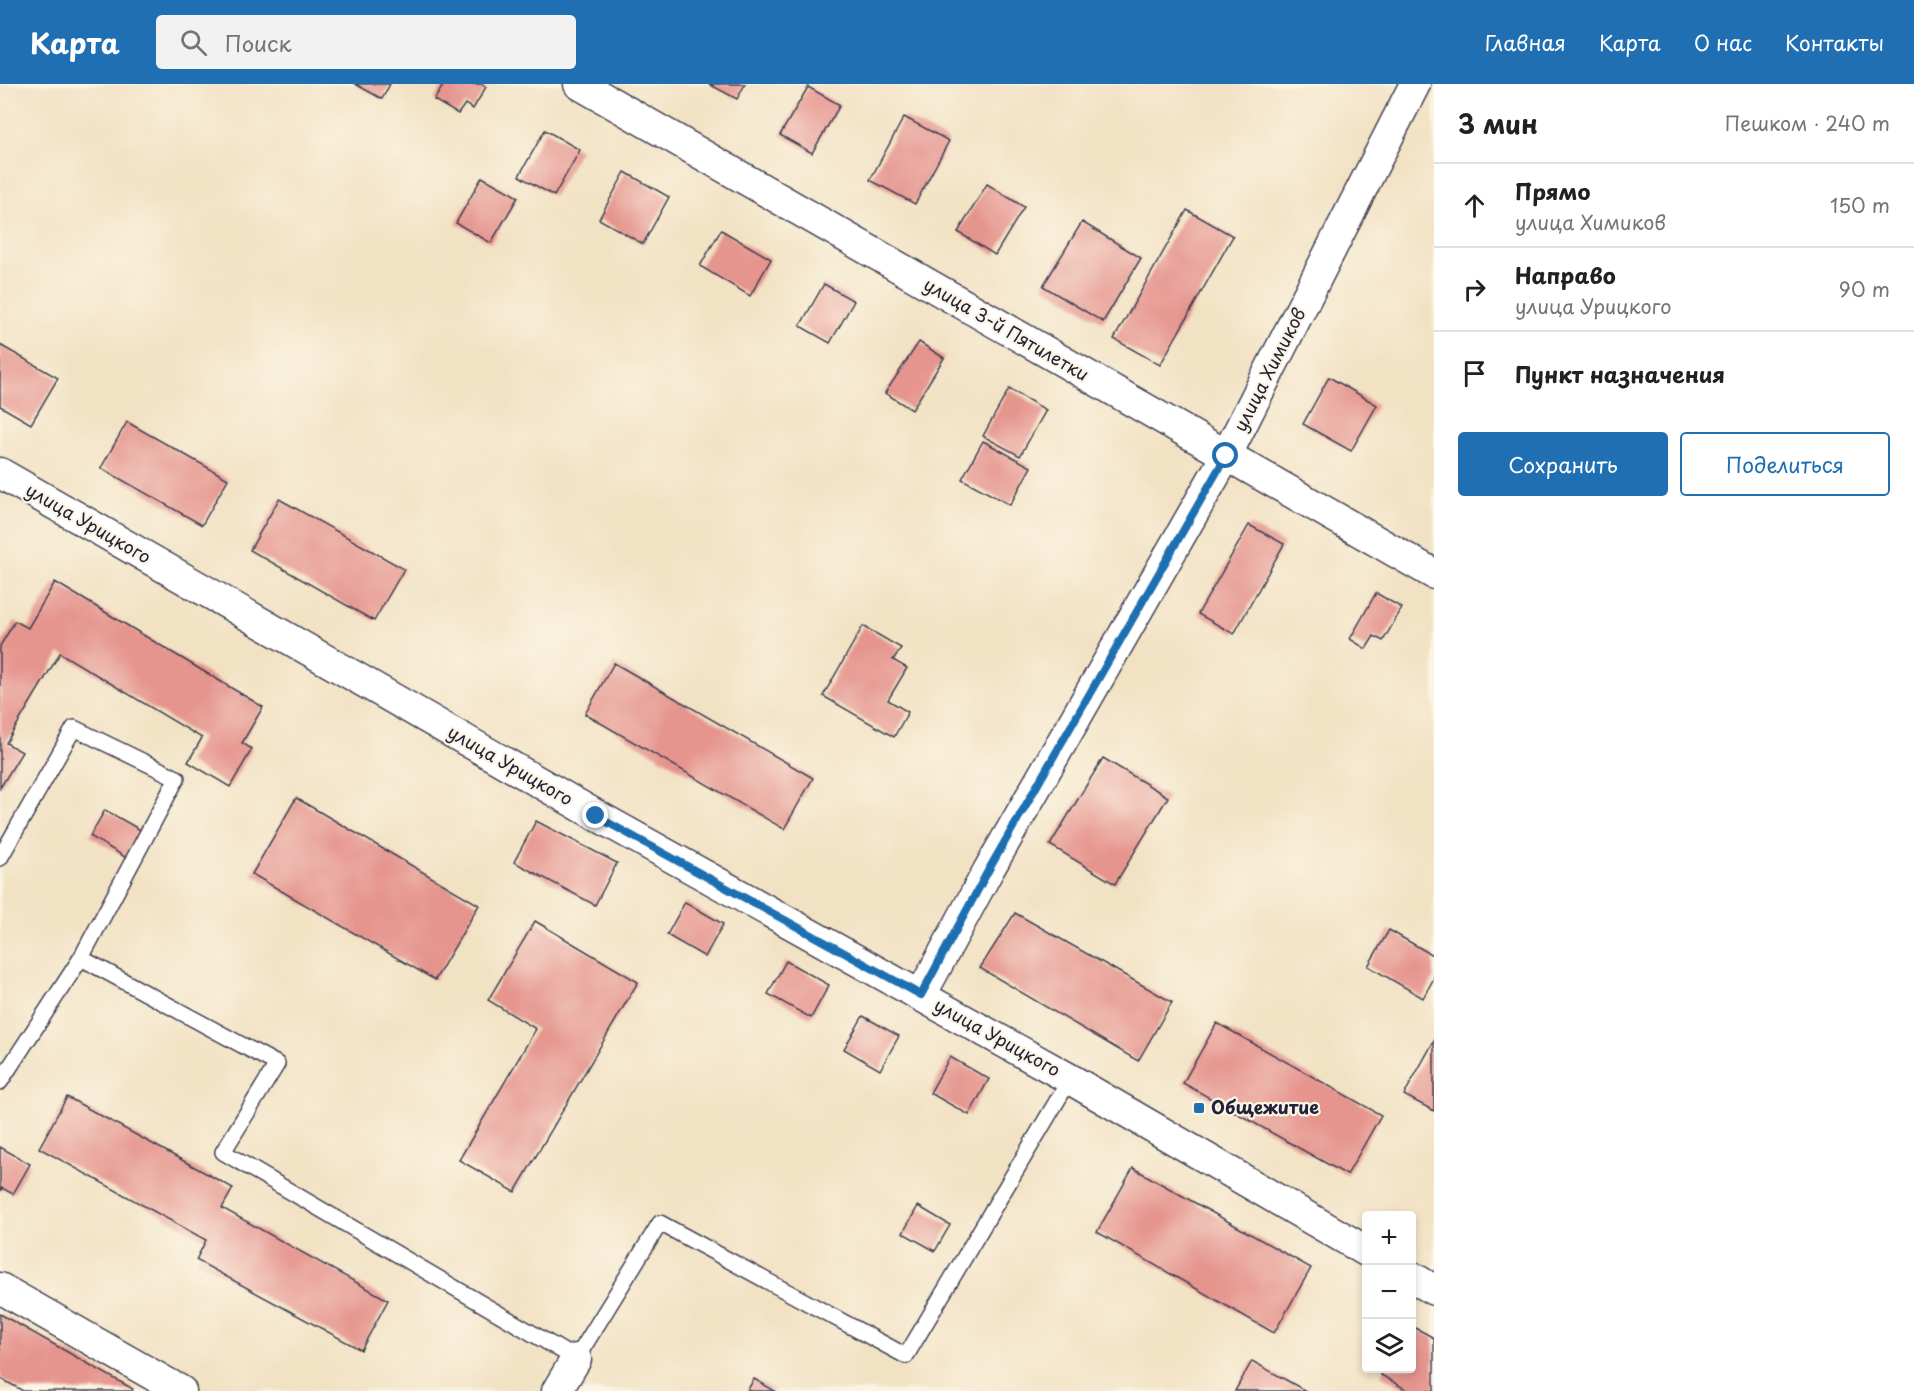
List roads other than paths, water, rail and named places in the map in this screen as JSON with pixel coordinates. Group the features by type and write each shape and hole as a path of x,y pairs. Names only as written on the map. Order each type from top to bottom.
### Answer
{"street":[{"name":"улица 3-й Пятилетки","path":"579,84 1434,574"},
{"name":"улица Химиков","path":"921,995 988,871 1226,456 1416,84"},
{"name":"улица Урицкого","path":"0,473 596,816 1070,1079 1362,1249"},
{"path":"1416,1279 1434,1290"},
{"path":"0,1288 181,1391"},
{"path":"557,1391 576,1359"}],"lane":[{"path":"0,858 74,728 177,778 81,958 0,1082"},
{"path":"81,958 277,1065 223,1152 576,1359 660,1223 906,1356 1070,1079"}],"place":[{"name":"Общежитие","path":"1199,1108"}]}
